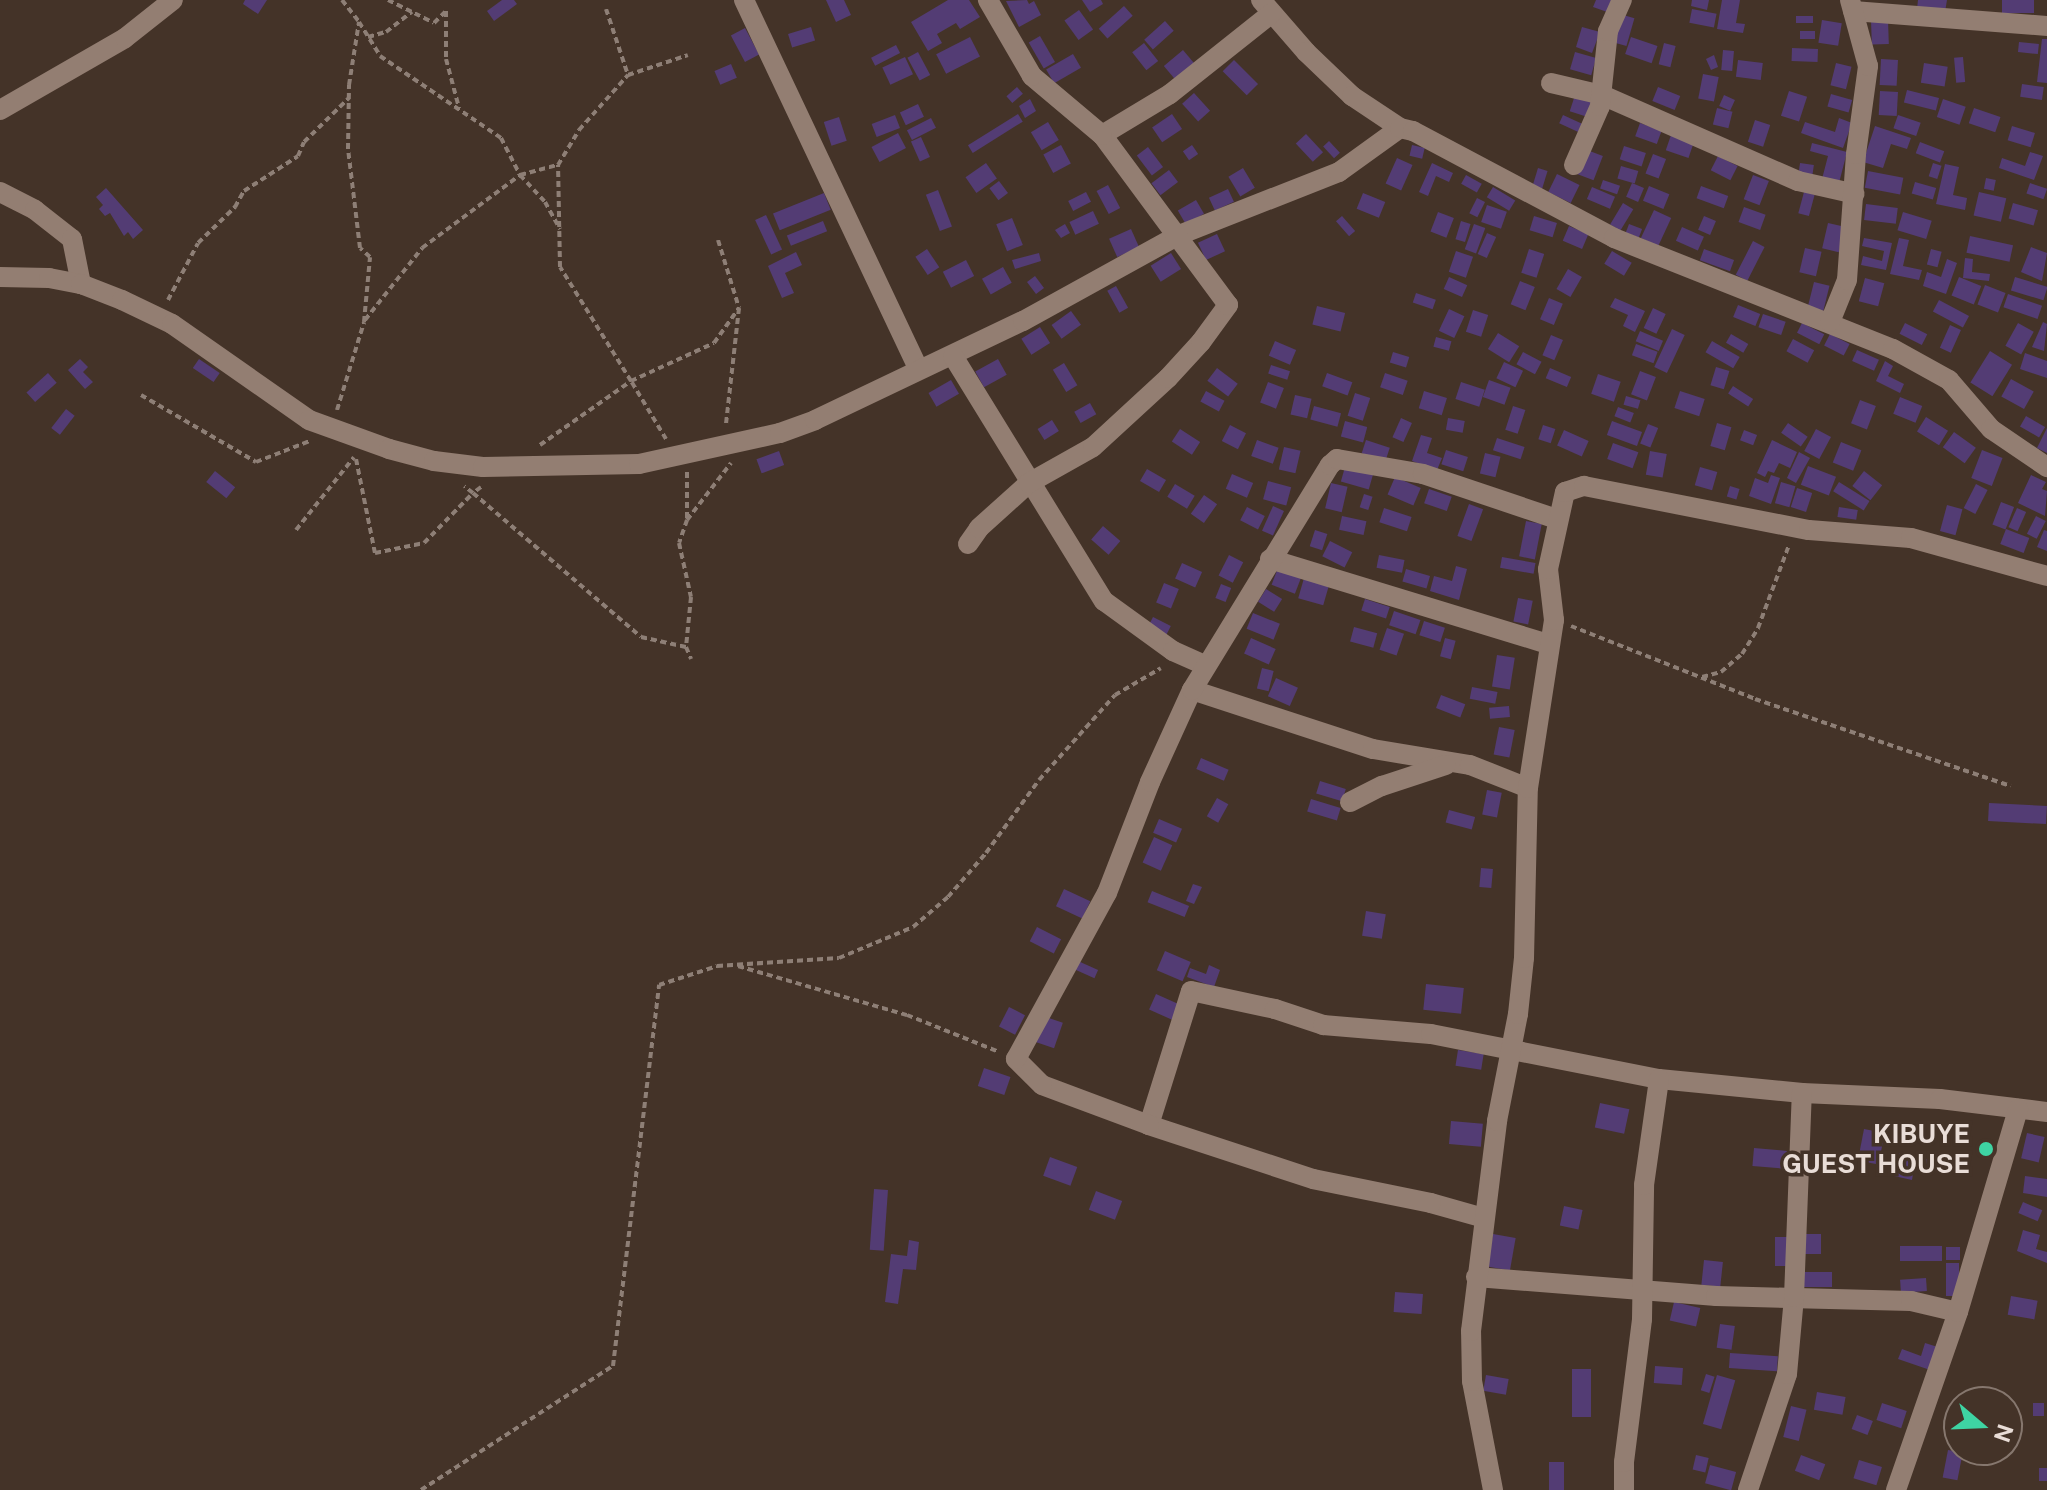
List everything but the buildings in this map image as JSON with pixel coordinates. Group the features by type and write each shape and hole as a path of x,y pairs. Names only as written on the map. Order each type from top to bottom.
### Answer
{"street":[{"path":"0,110 125,38 173,0"},
{"path":"744,0 919,370"},
{"path":"968,544 979,528 1029,483 1093,447 1168,378 1201,342 1228,305 1102,135 1032,76 988,0"},
{"path":"1574,165 1602,95 1608,31 1622,0"},
{"path":"1830,322 1847,280 1868,66 1851,6 2047,26"},
{"path":"1102,135 1170,94 1266,7 1352,96 1400,128 1413,131 1614,238 1697,269 1756,298 1830,322 1893,349 1949,380 1991,429 2047,467"},
{"path":"1551,83 1602,95 1798,181 1855,194"},
{"path":"0,277 49,278 81,284 153,314 297,412 348,441 434,461 508,467 616,466 723,447 815,420 953,356 1179,235 1339,172 1400,128"},
{"path":"0,192 35,210 72,239 81,284"},
{"path":"953,356 1104,601 1173,651 1206,666"},
{"path":"1484,1218 1431,1203 1313,1179 1149,1125 1042,1085 1016,1059 1107,893 1155,769 1192,690 1270,559 1337,459 1423,474 1557,519"},
{"path":"1493,1490 1472,1381 1471,1331 1508,1049 1518,1014 1524,958 1528,788 1554,620 1548,569 1565,492 1584,486 1795,527 1911,538 2047,576"},
{"path":"1270,559 1548,644"},
{"path":"1192,690 1373,749 1454,762 1528,788"},
{"path":"1350,802 1382,786 1454,762"},
{"path":"1149,1125 1191,991 1275,1009 1323,1025 1431,1034 1659,1079 1802,1093 1870,1094 2047,1112"},
{"path":"1624,1490 1625,1450 1639,1360 1644,1185 1659,1079"},
{"path":"1748,1490 1787,1374 1794,1297 1802,1093"},
{"path":"1896,1490 1958,1312 2018,1109"},
{"path":"1476,1277 1716,1296 1911,1301 1958,1312"}],"path":[{"path":"342,0 380,56 501,138 520,175 545,202 560,229"},
{"path":"388,0 434,23 446,11 446,59 460,110"},
{"path":"606,9 628,75"},
{"path":"368,37 386,32 412,12"},
{"path":"359,22 349,98 353,208 360,248 370,257 364,322 337,406 375,553 424,543 473,493 631,381 714,343 739,308"},
{"path":"687,520 682,455 631,381 560,267 558,165 579,130 628,75 688,55"},
{"path":"153,314 169,299 198,243 235,207 244,191 298,156 304,142 349,98"},
{"path":"364,322 422,248 520,175 558,165"},
{"path":"718,240 739,308 723,447"},
{"path":"141,395 256,462 348,441"},
{"path":"296,530 348,441"},
{"path":"691,659 686,647 691,597 679,543 687,520 748,441"},
{"path":"434,461 641,637 686,647"},
{"path":"1699,677 1721,672 1742,654 1771,598 1795,527"},
{"path":"1554,620 1699,677 2011,786"},
{"path":"421,1490 613,1366 659,985 717,966 839,958 913,927 948,897 986,853 1039,780 1115,695 1167,664"},
{"path":"735,964 907,1015 1016,1059"}],"place":[{"name":"KIBUYE GUEST HOUSE","path":"1986,1149"}]}
